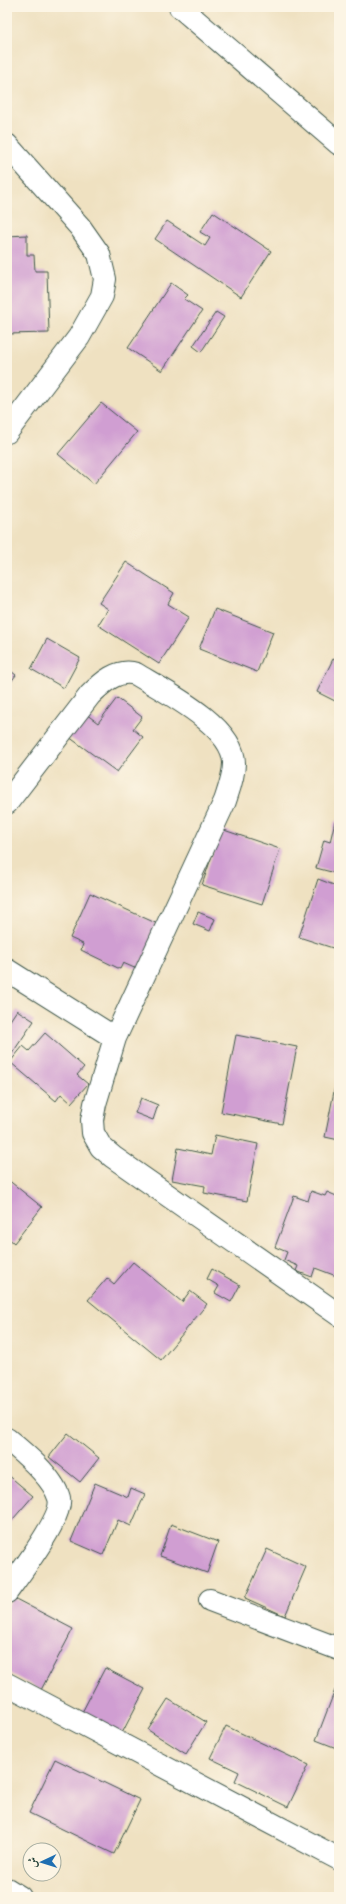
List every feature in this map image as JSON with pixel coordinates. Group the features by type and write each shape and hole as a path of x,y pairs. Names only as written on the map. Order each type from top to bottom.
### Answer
{"street":[{"path":"185,8 339,144"},
{"path":"7,144 80,227 100,254 105,279 102,296 79,336 7,432"},
{"path":"7,803 96,688 119,673 129,672 136,674 197,711 226,739 233,752 234,762 233,776 225,801 115,1038 95,1104 92,1120 93,1133 101,1147 171,1199 339,1315"},
{"path":"7,970 115,1038"},
{"path":"7,1439 24,1453 48,1479 60,1498 60,1508 52,1524 7,1592"},
{"path":"210,1600 339,1649"},
{"path":"7,1684 339,1859"},
{"path":"7,1889 20,1897"}],"building":[{"path":"213,212 271,251 241,297 155,239 167,221 205,246 210,238 200,232"},
{"path":"27,235 27,255 34,255 35,271 47,271 49,333 7,334 7,236"},
{"path":"171,283 188,295 184,299 202,311 162,371 128,348"},
{"path":"216,312 224,317 201,352 193,346"},
{"path":"101,403 137,432 94,484 58,454"},
{"path":"126,562 174,593 168,604 189,617 159,664 98,625 108,609 99,603"},
{"path":"215,609 273,632 257,672 199,649"},
{"path":"47,639 80,658 64,688 31,669"},
{"path":"333,659 339,662 339,703 317,692"},
{"path":"7,668 16,675 7,687"},
{"path":"117,698 142,717 133,729 143,737 117,772 69,737 86,714 98,723"},
{"path":"335,821 339,822 339,874 316,868 324,840 330,842"},
{"path":"221,829 280,849 262,904 202,885"},
{"path":"318,879 339,887 339,950 299,937"},
{"path":"90,893 160,925 139,970 123,963 120,969 81,950 83,944 70,938"},
{"path":"198,912 215,919 210,931 193,924"},
{"path":"17,1010 34,1021 9,1058 7,1057 7,1025"},
{"path":"45,1033 84,1067 77,1075 88,1084 71,1103 61,1094 56,1101 10,1062 23,1046 29,1051"},
{"path":"236,1035 297,1047 282,1124 221,1112"},
{"path":"339,1071 339,1140 325,1137"},
{"path":"141,1098 158,1105 153,1120 135,1113"},
{"path":"215,1135 258,1144 247,1201 204,1193 205,1186 172,1180 178,1148 211,1155"},
{"path":"7,1179 42,1207 14,1243 7,1237"},
{"path":"311,1191 325,1196 327,1192 339,1197 339,1277 315,1268 312,1277 296,1271 298,1266 284,1260 287,1252 275,1247 294,1196 308,1201"},
{"path":"133,1262 182,1302 190,1291 207,1304 161,1360 88,1300 107,1278 114,1284"},
{"path":"212,1269 240,1285 231,1302 215,1293 219,1286 207,1279"},
{"path":"68,1433 99,1458 80,1482 49,1457"},
{"path":"7,1474 33,1496 7,1526"},
{"path":"95,1483 128,1497 131,1488 145,1494 131,1526 118,1520 103,1555 71,1541"},
{"path":"171,1524 218,1542 207,1573 160,1556"},
{"path":"267,1549 306,1567 285,1616 245,1598"},
{"path":"12,1597 73,1629 41,1690 7,1672 7,1608"},
{"path":"105,1668 145,1689 118,1741 78,1720"},
{"path":"335,1690 339,1692 339,1749 316,1740"},
{"path":"168,1699 206,1722 186,1754 148,1730"},
{"path":"226,1726 308,1765 288,1807 235,1781 239,1772 210,1758"},
{"path":"55,1759 140,1800 114,1854 29,1813"}]}
